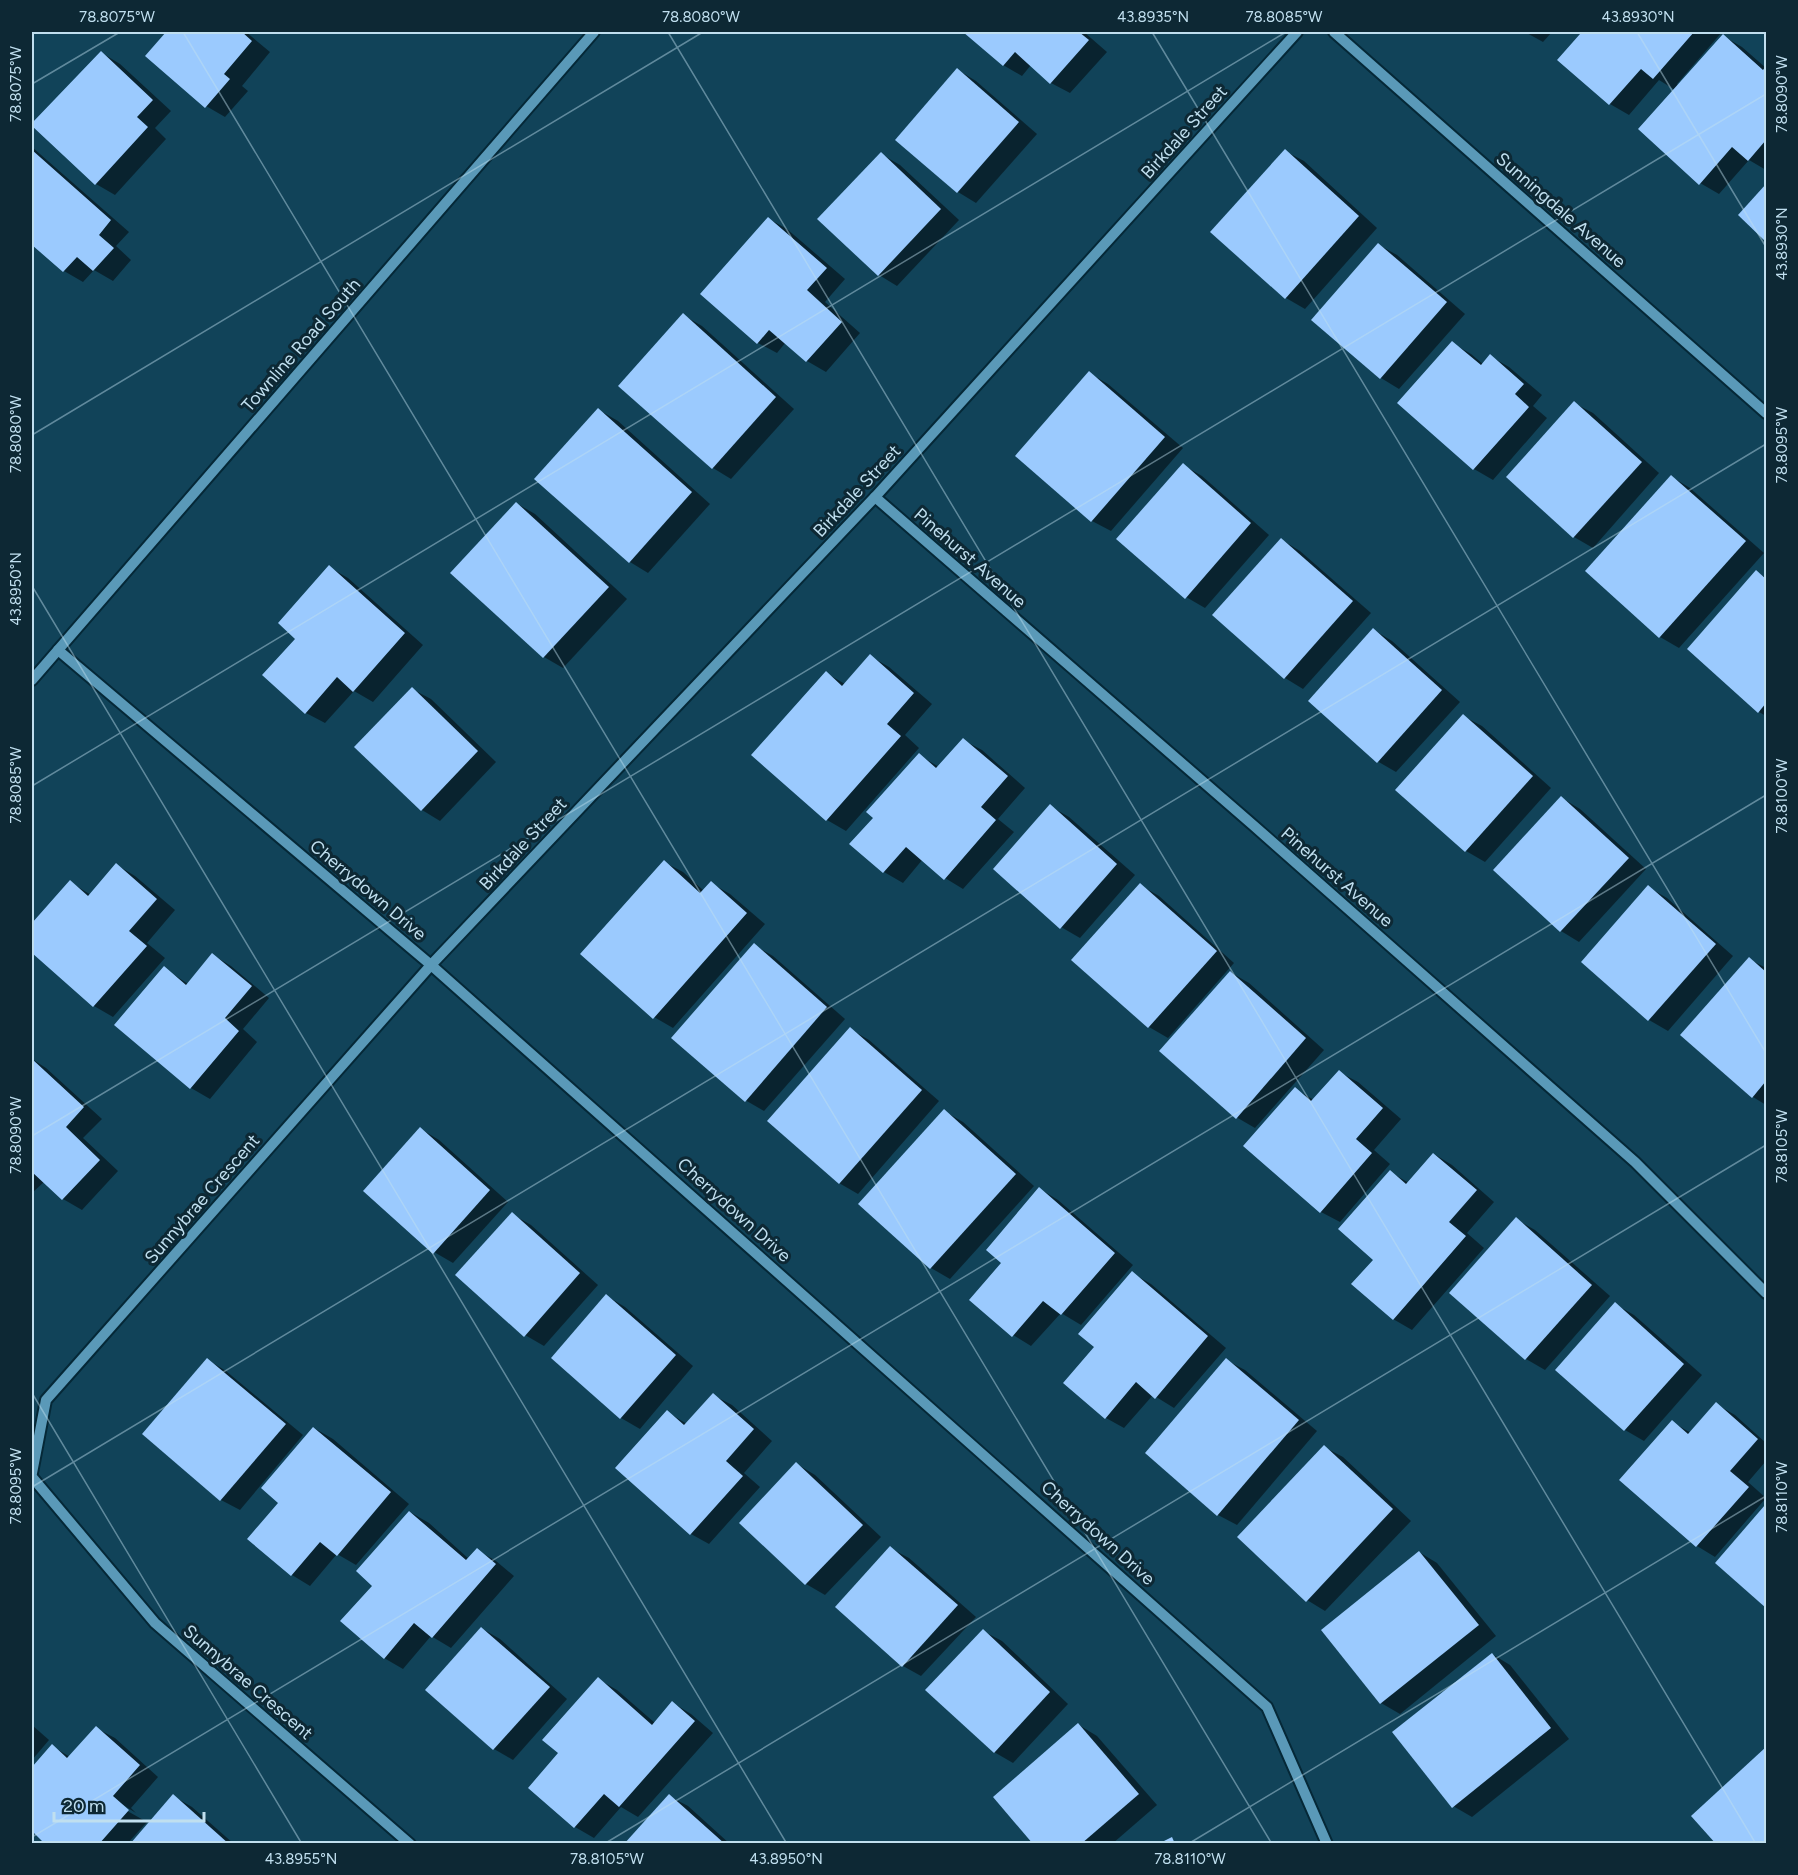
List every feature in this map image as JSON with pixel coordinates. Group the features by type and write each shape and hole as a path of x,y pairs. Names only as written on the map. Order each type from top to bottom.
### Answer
{"street":[{"name":"Townline Road South","path":"32,680 594,32"},
{"name":"Birkdale Street","path":"431,964 875,497 1298,32"},
{"name":"Sunningdale Avenue","path":"1334,32 1767,413"},
{"name":"Pinehurst Avenue","path":"875,497 1253,825 1635,1162 1767,1293"},
{"name":"Cherrydown Drive","path":"58,650 431,964 1268,1707 1327,1844"},
{"name":"Sunnybrae Crescent","path":"410,1844 155,1623 32,1475 46,1400 431,964"}],"building":[{"path":"166,32 242,32 252,41 224,74 230,79 205,108 145,56"},
{"path":"963,32 1079,32 1089,40 1050,84 1015,52 1003,66"},
{"path":"1578,32 1694,32 1653,79 1641,69 1609,105 1557,60 1580,34"},
{"path":"1723,34 1763,70 1766,66 1766,140 1748,161 1732,147 1699,185 1638,129"},
{"path":"101,51 153,100 137,117 148,127 95,185 32,126 32,123"},
{"path":"957,68 1019,122 957,193 895,140"},
{"path":"1285,149 1359,216 1285,299 1210,232"},
{"path":"32,150 111,220 99,235 114,248 93,271 77,257 63,272 32,245"},
{"path":"881,152 941,209 878,276 817,219"},
{"path":"1766,184 1766,242 1738,215"},
{"path":"768,217 827,268 807,290 842,322 806,362 769,330 757,344 700,294"},
{"path":"1378,243 1447,302 1380,379 1311,320"},
{"path":"683,313 776,397 712,469 618,386"},
{"path":"1452,341 1481,365 1490,354 1524,384 1515,394 1529,407 1473,470 1397,403"},
{"path":"1089,371 1165,437 1091,522 1015,456"},
{"path":"1574,401 1642,462 1573,538 1506,477"},
{"path":"598,408 692,492 629,563 534,479"},
{"path":"1183,463 1251,523 1185,599 1116,539"},
{"path":"1671,475 1746,541 1659,638 1585,571"},
{"path":"516,502 609,587 543,658 450,573"},
{"path":"1281,538 1353,601 1284,679 1212,615"},
{"path":"329,565 405,633 353,692 337,677 305,714 262,675 295,639 278,623"},
{"path":"1756,570 1766,579 1766,703 1758,713 1687,649"},
{"path":"1373,628 1442,690 1377,763 1308,701"},
{"path":"870,654 914,693 887,724 901,736 826,821 751,755 826,671 842,686"},
{"path":"412,687 478,751 421,811 354,747"},
{"path":"1463,714 1533,776 1465,852 1395,790"},
{"path":"963,738 1008,776 981,807 996,820 944,880 906,847 883,873 849,844 873,818 866,812 919,753 936,768"},
{"path":"1561,796 1629,858 1560,932 1493,870"},
{"path":"1050,804 1117,864 1060,929 993,869"},
{"path":"664,860 700,893 711,881 747,913 653,1019 580,954"},
{"path":"116,863 157,899 129,931 147,946 93,1007 32,953 32,923 70,880 88,896"},
{"path":"1140,883 1217,951 1148,1028 1071,960"},
{"path":"1648,885 1716,944 1648,1021 1581,962"},
{"path":"754,943 827,1007 745,1102 671,1038"},
{"path":"212,953 252,986 225,1018 239,1031 190,1089 114,1025 164,966 186,985"},
{"path":"1749,957 1766,972 1766,1081 1752,1098 1680,1035"},
{"path":"1230,971 1306,1038 1236,1119 1159,1051"},
{"path":"850,1027 922,1090 839,1184 767,1121"},
{"path":"32,1059 84,1107 66,1127 100,1160 62,1200 32,1172"},
{"path":"1339,1070 1383,1108 1356,1139 1372,1153 1320,1213 1243,1146 1295,1087 1311,1101"},
{"path":"944,1109 1016,1174 930,1269 858,1204"},
{"path":"420,1127 490,1190 433,1254 363,1191"},
{"path":"1433,1153 1477,1190 1449,1222 1466,1236 1393,1320 1351,1284 1373,1260 1338,1229 1390,1170 1406,1184"},
{"path":"1039,1187 1115,1253 1061,1315 1043,1301 1012,1337 969,1300 1001,1263 986,1250"},
{"path":"512,1212 580,1273 524,1337 455,1275"},
{"path":"1516,1217 1592,1285 1525,1360 1449,1293"},
{"path":"1132,1271 1208,1336 1155,1399 1136,1382 1105,1419 1063,1383 1094,1347 1078,1334"},
{"path":"606,1294 676,1355 620,1419 551,1358"},
{"path":"1615,1302 1684,1364 1624,1431 1555,1370"},
{"path":"207,1358 286,1424 220,1501 142,1434"},
{"path":"1226,1358 1299,1420 1217,1516 1145,1453"},
{"path":"713,1393 754,1429 726,1461 743,1476 690,1535 615,1468 667,1410 684,1425"},
{"path":"1716,1402 1758,1439 1730,1471 1749,1487 1696,1547 1619,1480 1672,1420 1688,1434"},
{"path":"313,1427 391,1492 337,1556 320,1542 291,1576 247,1539 278,1503 261,1488"},
{"path":"1324,1445 1393,1509 1306,1602 1237,1537"},
{"path":"796,1462 863,1525 805,1585 739,1523"},
{"path":"1766,1506 1766,1608 1715,1563"},
{"path":"409,1511 466,1560 477,1548 496,1564 432,1638 414,1623 384,1659 340,1621 372,1586 356,1571"},
{"path":"890,1546 958,1605 902,1667 835,1607"},
{"path":"1419,1551 1479,1625 1380,1704 1321,1630"},
{"path":"481,1627 550,1687 493,1750 425,1690"},
{"path":"983,1629 1050,1692 994,1753 925,1690"},
{"path":"1492,1653 1551,1728 1452,1808 1392,1732"},
{"path":"598,1677 652,1725 672,1701 695,1721 619,1807 604,1794 574,1828 528,1788 558,1753 542,1740"},
{"path":"1078,1723 1139,1794 1081,1844 1033,1844 993,1797"},
{"path":"96,1726 140,1765 113,1796 129,1810 99,1844 45,1844 32,1831 32,1767 52,1744 67,1758"},
{"path":"1766,1747 1766,1844 1716,1844 1691,1816"},
{"path":"173,1794 229,1844 130,1844"},
{"path":"669,1794 725,1844 624,1844"},
{"path":"1172,1837 1175,1844 1158,1844"}]}
